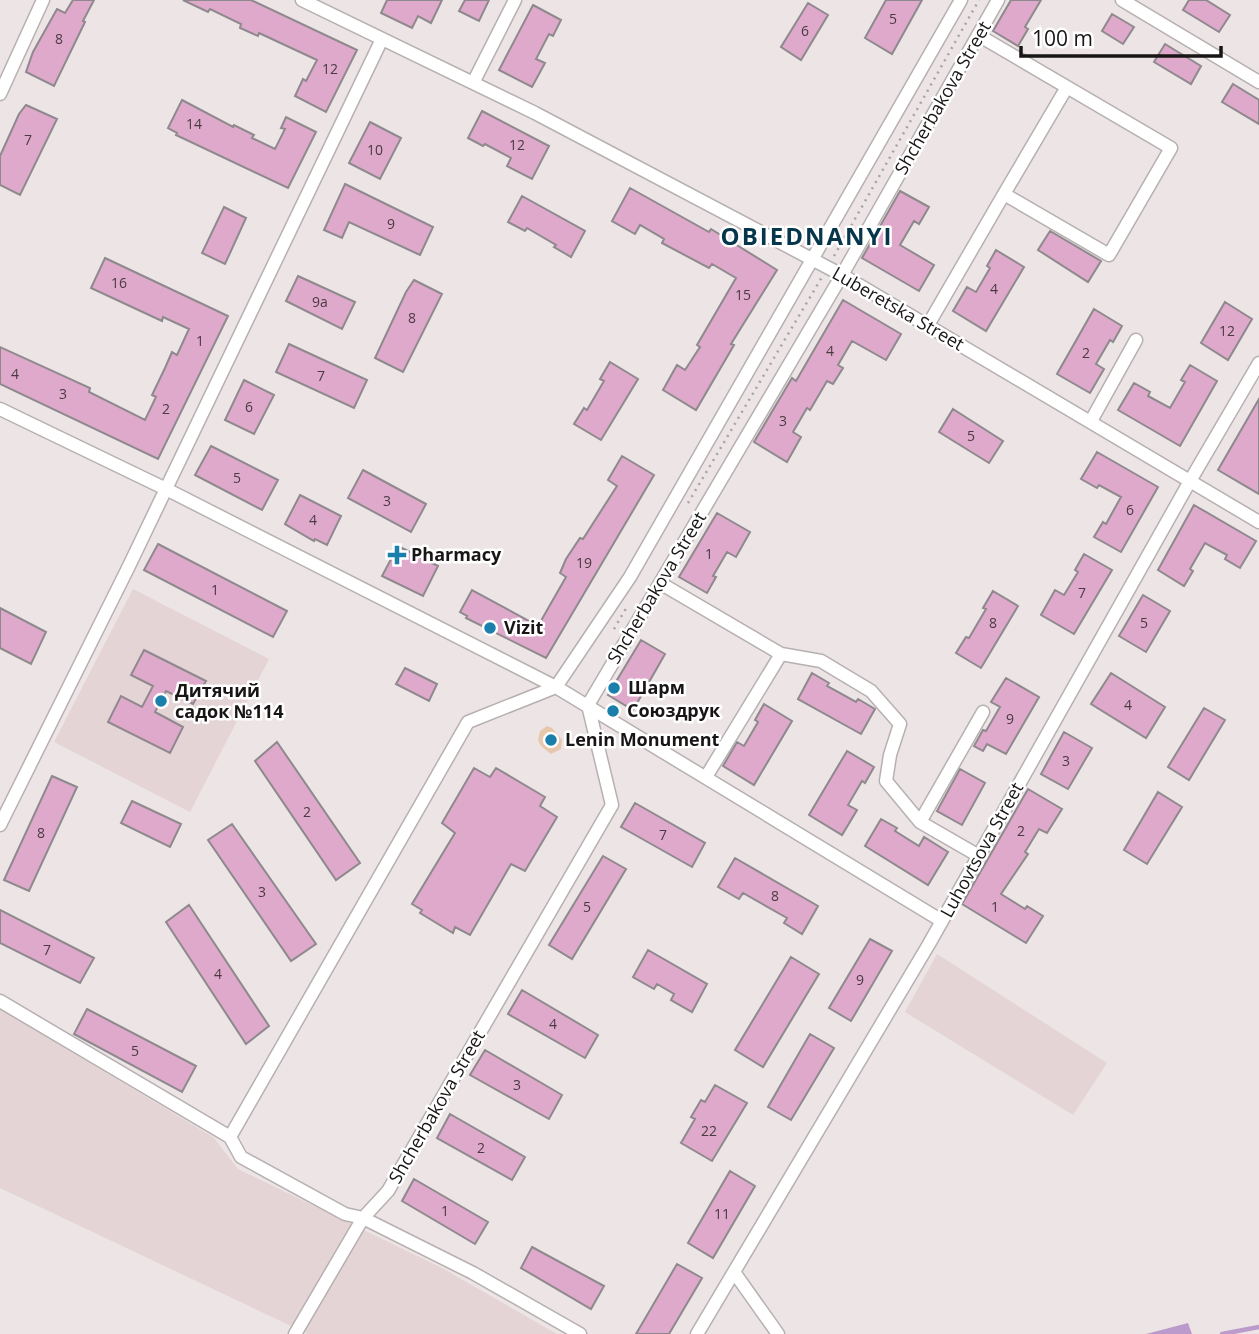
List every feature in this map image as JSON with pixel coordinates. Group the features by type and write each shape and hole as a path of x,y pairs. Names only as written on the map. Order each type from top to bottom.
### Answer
{"street":[{"path":"0,94 43,0"},
{"name":"Luberetska Street","path":"303,0 535,113 842,275 1259,522"},
{"path":"473,83 515,0"},
{"name":"Shcherbakova Street","path":"556,687 630,578 961,0"},
{"name":"Shcherbakova Street","path":"295,1334 363,1218 388,1192 612,805 588,705 842,275 998,0"},
{"path":"1122,0 1259,82"},
{"path":"978,36 1171,148 1109,255 1004,194"},
{"path":"0,825 382,39"},
{"path":"928,326 1067,87"},
{"path":"1091,421 1136,340"},
{"name":"Luhovtsova Street","path":"697,1334 942,921 1259,363"},
{"path":"0,409 166,488 556,687 942,921"},
{"path":"660,583 781,654 821,661 871,691 900,724 890,755 886,781 920,822 979,856"},
{"path":"706,777 781,654"},
{"path":"230,1137 468,722 556,687"},
{"path":"920,822 984,712"},
{"path":"0,1002 230,1137 241,1157 345,1214 363,1218 473,1273 580,1334"},
{"path":"734,1272 778,1334"}],"path":[{"path":"685,509 828,268 979,0"},
{"path":"614,629 628,605"}],"shaded area":[{"name":"Дитячий садок №114","path":"133,589 269,659 190,812 54,742"},
{"path":"547,726 562,740 561,749 551,754 538,740 540,731"},
{"path":"937,954 1107,1063 1073,1115 905,1012"},
{"path":"0,1009 213,1137 238,1169 442,1268 557,1334 308,1334 0,1188"},
{"path":"1188,1323 1192,1334 1146,1334"}],"building":[{"path":"73,0 94,0 54,86 26,72 33,52 57,9 65,13"},
{"path":"183,0 251,0 357,50 326,112 295,96 317,60 259,33 258,36 240,28 241,24 210,9 208,12"},
{"path":"387,0 442,0 431,23 418,16 412,28 381,13"},
{"path":"465,0 489,0 479,21 459,11"},
{"path":"886,0 922,0 892,54 865,38"},
{"path":"1011,0 1041,0 1025,27 1028,29 1018,46 993,31"},
{"path":"1189,0 1206,0 1230,15 1219,32 1183,10"},
{"path":"808,3 828,15 801,60 781,47"},
{"path":"533,5 561,20 553,36 549,34 536,59 545,63 532,87 499,70"},
{"path":"1112,14 1134,27 1123,44 1102,31"},
{"path":"1165,44 1201,66 1191,84 1154,62"},
{"path":"1233,84 1259,100 1259,124 1222,102"},
{"path":"182,100 254,135 252,138 275,149 285,129 281,128 286,117 316,132 288,188 176,135 177,133 168,128"},
{"path":"26,105 57,119 20,195 0,185 0,156 19,114"},
{"path":"482,111 549,146 532,179 507,166 511,158 468,138"},
{"path":"370,122 401,138 380,179 349,163"},
{"path":"345,184 433,227 420,255 349,222 342,238 324,230"},
{"path":"630,188 709,232 711,229 777,270 731,344 734,345 696,410 663,390 677,365 685,370 700,347 697,345 736,278 712,264 709,268 662,243 664,239 640,225 635,234 612,221"},
{"path":"900,191 929,207 919,224 914,221 900,245 934,265 919,291 862,258"},
{"path":"522,196 585,231 571,257 527,228 525,231 508,222"},
{"path":"224,207 246,218 225,264 202,253"},
{"path":"1050,231 1101,261 1088,282 1038,250"},
{"path":"996,250 1024,267 986,331 953,311 967,287 976,292 990,268 987,266"},
{"path":"105,258 228,316 158,459 0,384 0,347 90,388 89,392 145,420 156,397 152,395 172,352 177,355 189,329 163,317 162,321 91,288"},
{"path":"298,276 355,302 342,329 286,301"},
{"path":"414,280 442,294 403,372 375,358"},
{"path":"843,300 901,334 886,360 852,341 838,365 843,368 833,384 827,381 793,432 801,437 787,462 754,442 792,378 796,381"},
{"path":"1225,302 1252,319 1228,360 1201,343"},
{"path":"1094,309 1122,326 1096,364 1104,369 1090,393 1057,374"},
{"path":"289,344 367,380 354,408 276,372"},
{"path":"610,362 638,379 601,440 574,424 584,408 587,410 604,381 600,379"},
{"path":"1190,365 1217,381 1180,446 1118,410 1134,383 1150,392 1148,396 1170,408 1185,382 1181,380"},
{"path":"244,380 274,395 254,434 225,420"},
{"path":"1259,399 1259,494 1218,470"},
{"path":"953,409 1003,441 989,463 939,432"},
{"path":"211,446 278,480 262,510 195,475"},
{"path":"1097,452 1158,487 1121,552 1094,537 1103,522 1106,524 1121,497 1081,479"},
{"path":"622,456 654,475 546,658 466,618 467,616 460,612 472,590 538,626 566,577 560,573 566,559 580,538 583,539 617,486 608,480"},
{"path":"363,470 426,504 411,532 348,498"},
{"path":"300,495 341,516 327,545 315,539 314,541 285,524"},
{"path":"1194,505 1256,541 1240,568 1225,559 1227,555 1205,543 1184,586 1158,570"},
{"path":"717,513 750,532 736,557 727,552 707,593 679,577"},
{"path":"158,544 287,611 273,637 144,570"},
{"path":"398,546 438,566 423,596 382,576"},
{"path":"1084,554 1112,570 1074,634 1041,615 1055,590 1064,595 1078,572 1075,570"},
{"path":"993,591 1018,606 981,668 956,653 966,637 969,638"},
{"path":"1143,595 1170,611 1146,652 1119,636"},
{"path":"0,608 46,632 31,664 0,648"},
{"path":"641,640 665,654 633,710 608,695"},
{"path":"144,650 206,681 193,704 166,691 155,712 183,727 170,753 108,722 121,696 142,707 153,686 131,675"},
{"path":"405,668 437,684 429,701 396,684"},
{"path":"812,673 829,683 827,686 875,709 861,734 798,699"},
{"path":"1111,673 1165,707 1146,738 1091,704"},
{"path":"1006,678 1039,697 1006,754 987,744 983,751 974,746 1000,707 991,702"},
{"path":"764,704 792,721 754,785 723,766 737,742 744,746 758,722 755,720"},
{"path":"1204,708 1225,720 1189,780 1168,767"},
{"path":"1064,732 1092,748 1068,789 1041,774"},
{"path":"277,742 360,863 336,880 255,761"},
{"path":"847,751 874,767 848,805 857,810 842,835 809,815"},
{"path":"474,768 490,777 496,768 545,797 540,806 557,817 525,871 511,864 470,935 455,927 453,933 420,913 422,910 412,904 455,833 442,823"},
{"path":"960,769 985,783 962,825 937,811"},
{"path":"52,776 77,787 29,891 4,880"},
{"path":"1028,789 1062,809 1047,833 1039,829 1025,852 1028,854 1001,894 1025,909 1027,906 1043,916 1026,943 962,904"},
{"path":"1158,792 1182,807 1147,864 1124,850"},
{"path":"132,801 181,824 170,847 121,823"},
{"path":"635,803 705,843 692,867 621,827"},
{"path":"881,819 919,846 924,837 948,852 928,885 865,846"},
{"path":"232,824 316,944 291,961 208,840"},
{"path":"603,856 626,869 572,959 549,945"},
{"path":"735,858 818,906 802,934 784,923 787,918 743,893 739,899 718,887"},
{"path":"189,905 269,1026 246,1044 166,922"},
{"path":"0,910 94,958 80,983 0,943"},
{"path":"870,939 892,951 851,1021 829,1008"},
{"path":"648,950 707,984 692,1012 671,1000 674,994 657,984 654,989 633,977"},
{"path":"791,957 819,974 763,1067 735,1050"},
{"path":"522,990 598,1035 585,1058 508,1014"},
{"path":"87,1009 196,1066 182,1092 74,1034"},
{"path":"810,1034 834,1048 791,1120 768,1107"},
{"path":"485,1050 562,1095 549,1119 470,1075"},
{"path":"715,1085 747,1103 712,1161 681,1143 695,1119 691,1117 701,1100 705,1102"},
{"path":"450,1114 525,1157 512,1180 437,1138"},
{"path":"730,1171 755,1186 713,1258 688,1243"},
{"path":"414,1179 488,1222 475,1244 402,1201"},
{"path":"532,1247 604,1286 591,1309 521,1268"},
{"path":"677,1264 702,1278 669,1334 636,1334"}],"waterway":[{"path":"1222,1334 1259,1327"}],"place":[{"name":"Pharmacy","path":"397,555"},
{"name":"Vizit","path":"490,628"},
{"name":"Шарм","path":"614,688"},
{"name":"Дитячий садок №114","path":"161,701"},
{"name":"Союздрук","path":"613,711"},
{"name":"Lenin Monument","path":"551,740"}],"district":[{"name":"OBIEDNANYI","path":"807,237"}]}
